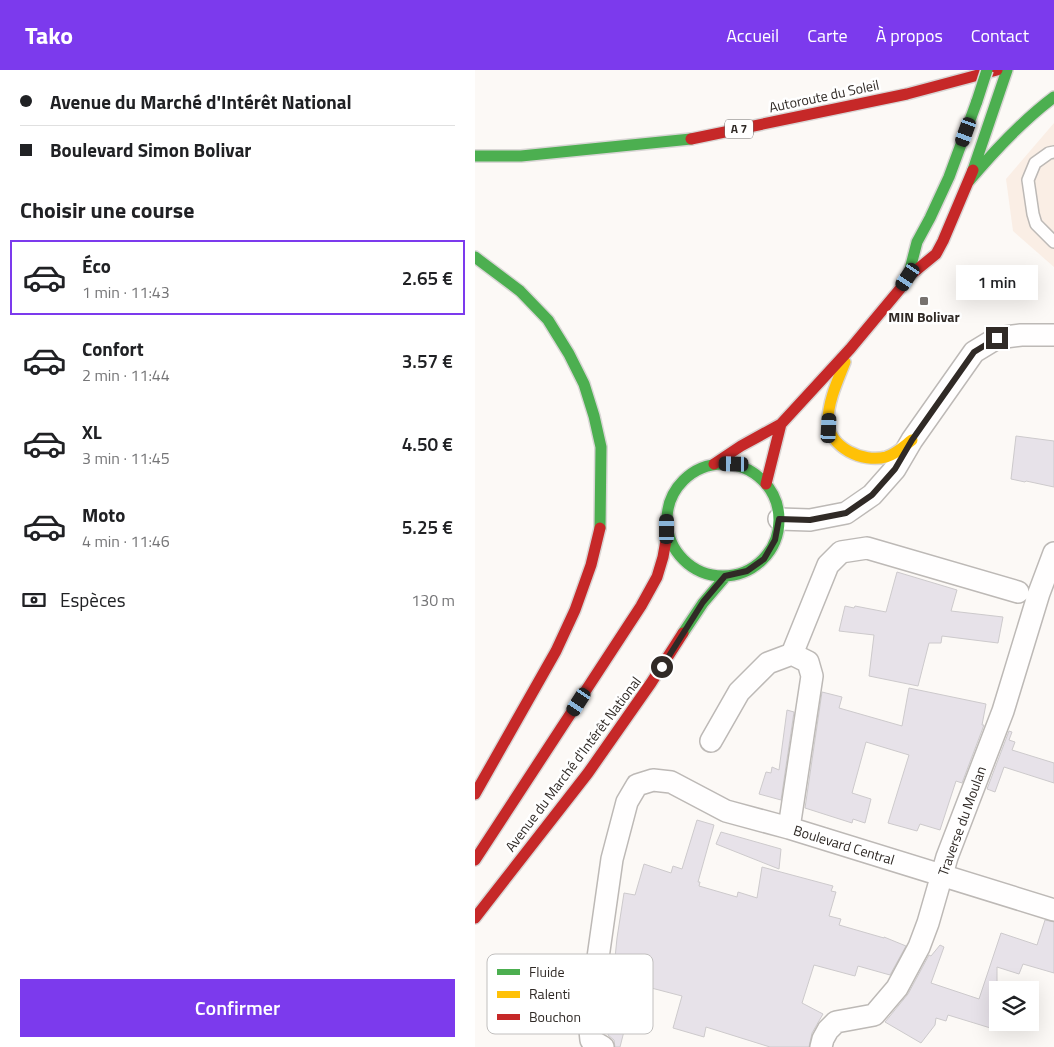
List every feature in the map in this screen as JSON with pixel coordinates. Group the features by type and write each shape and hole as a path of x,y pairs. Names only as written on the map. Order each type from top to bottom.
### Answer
{"main road":[{"path":"908,277 917,242 949,177 987,70"},
{"name":"Autoroute du Soleil","path":"475,156 521,156 693,139 907,94 997,70"},
{"path":"714,464 734,464 751,471 766,484 776,500 779,519 775,540 764,559 747,571 725,576 704,573 686,562 673,546 667,529 667,511 673,494 683,480 697,470 714,464 741,446 781,424 850,349 908,277 936,254 947,234 969,181 1007,70"},
{"path":"969,181 1016,128 1038,108 1054,97"},
{"path":"475,257 520,291 548,320 569,354 584,384 601,447 601,525 591,566 575,610 556,651 475,794"},
{"path":"850,349 829,407 829,428 838,445 853,454 866,458 888,457 912,440"},
{"path":"766,484 781,424"},
{"name":"Avenue du Marché d'Intérêt National","path":"475,860 641,606 657,577 663,557 667,529"},
{"name":"Avenue du Marché d'Intérêt National","path":"475,918 588,773 651,683 703,602 725,576"}],"street":[{"path":"779,519 810,520 846,513 872,495 895,469 912,440 974,352 997,338 1021,335 1054,335"},
{"path":"711,741 739,692 768,664 792,654 828,566 841,552 867,548 1017,592"},
{"name":"Traverse du Moulan","path":"821,1047 828,1030 836,1022 874,1015 897,988 919,947 947,857 1047,596 1054,553"},
{"path":"789,828 811,676 808,662 792,654"},
{"name":"Boulevard Central","path":"598,954 611,859 627,802 637,784 653,780 671,782 726,812 789,828 1054,910"},
{"name":"Boulevard Central","path":"590,1034 591,1040 603,1047"}],"lane":[{"path":"1054,152 1049,153 1035,163 1029,180 1036,224 1054,242"}],"shaded area":[{"path":"1054,123 1054,267 1013,231 1006,179"}],"building":[{"path":"1016,436 1054,441 1054,487 1011,479"},
{"path":"897,572 957,590 951,611 1003,617 998,643 942,636 941,643 929,643 918,686 869,676 874,635 839,631 845,606 886,612"},
{"path":"909,688 986,704 982,725 984,725 962,783 956,781 940,830 920,824 917,831 888,823 909,755 866,742 852,793 871,799 865,823 853,819 852,823 805,808 822,692 842,697 839,708 902,726"},
{"path":"787,710 794,712 781,800 759,794 766,772 771,773 772,767 779,770"},
{"path":"1009,731 1012,732 1009,740 1015,742 1012,750 1054,763 1054,783 1004,767 995,792 987,789"},
{"path":"697,820 714,825 698,882 700,882 699,886 737,897 738,892 757,898 762,867 833,886 831,891 836,892 829,916 841,919 839,925 884,937 906,946 890,975 858,966 855,976 814,965 802,1003 823,1014 812,1033 809,1047 770,1047 706,1027 704,1037 673,1028 682,996 653,988 653,954 615,954 624,893 635,895 644,864 671,873 673,866 682,869"},
{"path":"721,832 781,849 779,869 716,844"},
{"path":"1045,920 1054,922 1054,973 1023,964 1019,974 997,967 997,981 989,981 989,1028 948,1015 946,1021 936,1018 935,1025 921,1043 885,1022 908,994 929,955 931,956 940,945 944,947 931,983 979,999 1001,933 1037,945"},
{"path":"623,1034 620,1047 615,1047 614,1040 608,1035"}],"traffic: fast":[{"path":"977,101 987,70"},
{"path":"973,170 1007,70"},
{"path":"969,181 1009,136 1054,97"},
{"path":"908,277 917,242 949,177 977,101"},
{"path":"475,156 521,156 691,139"},
{"path":"475,257 520,291 548,320 569,354 584,384 601,447 600,528"},
{"path":"723,464 744,468 762,481 775,499 779,520 775,541 762,559 744,572 723,576 702,572 684,559 671,541 667,520 671,499 684,481 702,468 723,464"},
{"path":"683,633 703,603 726,576"}],"traffic: slow":[{"path":"845,362 828,413 830,431 834,439 849,451 867,458 886,457 900,450 912,440"}],"traffic: jam":[{"path":"691,139 907,94 997,70"},
{"path":"714,464 741,446 781,424 850,349 908,277 936,254 973,170"},
{"path":"766,484 781,424"},
{"path":"475,794 556,651 575,610 591,565 600,528"},
{"path":"475,860 641,606 657,577 668,529"},
{"path":"475,918 588,773 651,683 683,633"}],"place":[{"name":"MIN Bolivar","path":"924,301"}],"route":[{"path":"662,667 703,602 725,576 747,571 764,559 775,540 779,519 810,520 846,513 872,495 895,469 912,440 974,352 997,338"}]}
